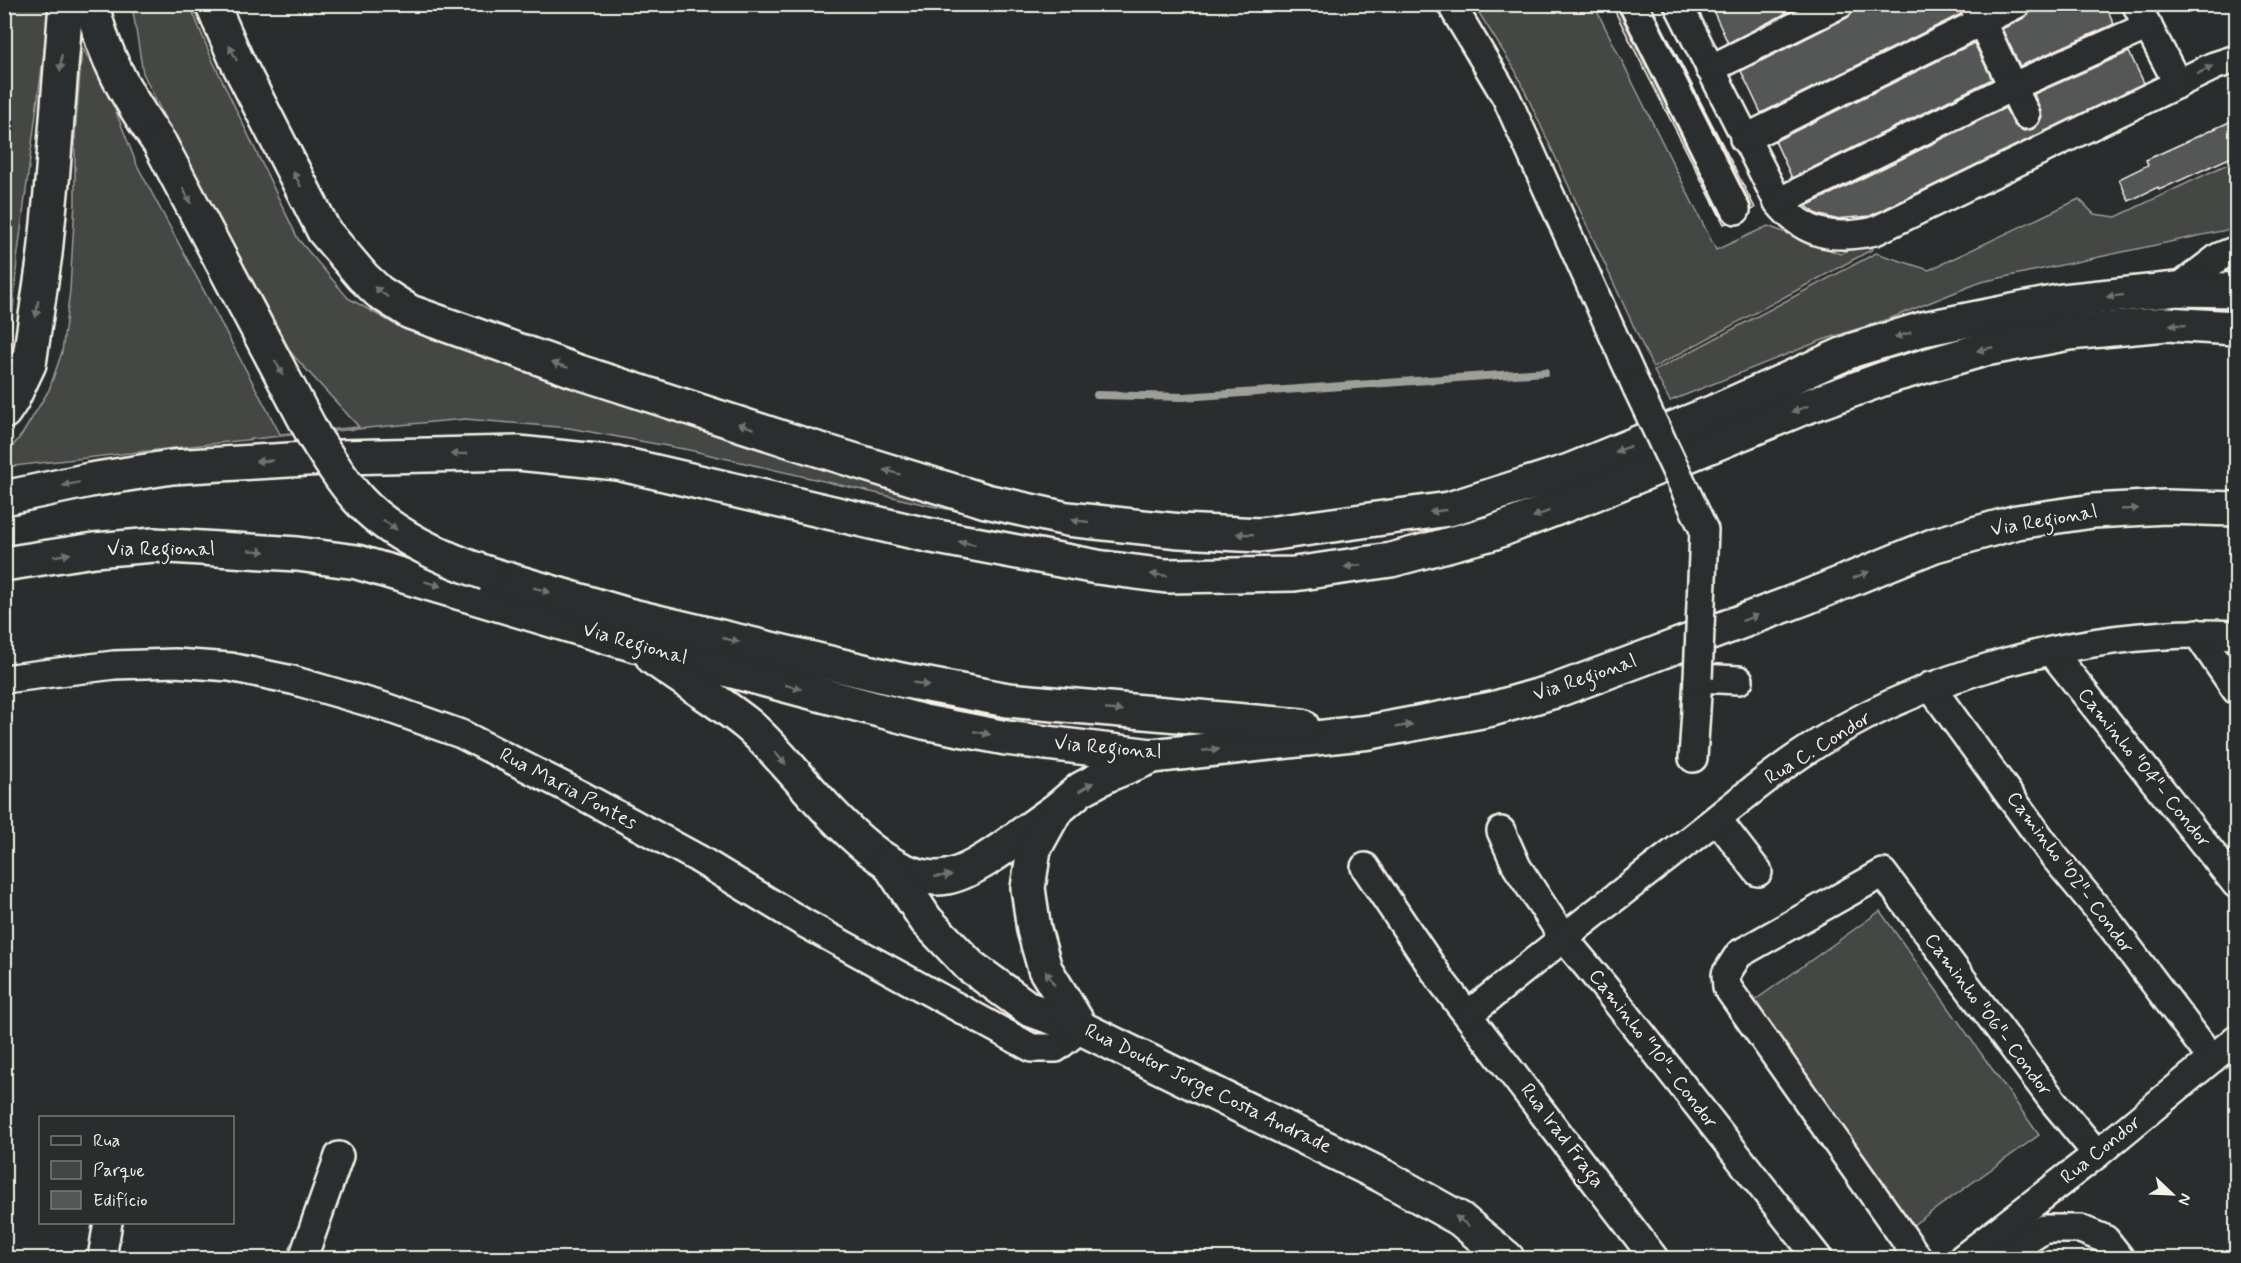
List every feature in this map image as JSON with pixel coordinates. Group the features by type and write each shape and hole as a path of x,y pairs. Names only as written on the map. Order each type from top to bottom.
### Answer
{"main road":[{"path":"4,412 29,364 45,254 66,4"},
{"path":"92,4 113,68 134,106 160,144"},
{"path":"115,4 125,58 160,144 314,436 336,472 361,502 388,524 420,545 451,561 486,573 628,615 901,680 1008,700 1370,732"},
{"path":"212,4 216,18 324,231 347,261 379,292 410,312 451,328 801,444 986,501 1067,519 1180,531 1260,535 1449,509 1569,471 1716,411 1853,350 1923,329 2063,302 2176,289 2236,290"},
{"path":"4,498 90,480 172,467 340,457 518,453 617,463 927,535 1039,557 1166,576 1294,574 1391,560 1492,533 1596,494 1800,408 1894,375 1985,349 2069,333 2166,324 2236,328"},
{"name":"Via Regional","path":"4,564 94,550 154,545 297,554 357,562 635,645 924,722 1006,738 1152,756 1370,732 1492,709 1555,690 1807,597 1935,545 2017,522 2093,511 2166,507 2236,510"},
{"path":"1039,557 1180,531"},
{"path":"635,645 747,724 852,835 888,862 918,875 945,877 969,870 1055,811"},
{"name":"Rua Doutor Jorge Costa Andrade","path":"1152,756 1090,784 1055,811 1034,849 1028,888 1034,930 1045,969 1081,1028 1383,1176 1460,1219 1507,1258"},
{"path":"888,862 926,920 970,966 1029,1009 1081,1028"}],"street":[{"path":"1451,4 1506,97 1637,388 1704,530 1693,758"},
{"path":"1633,4 1736,210"},
{"path":"1678,4 1744,139 1778,202 1790,217 1804,226 1822,234 1850,237 1875,231 2214,66 2236,59"},
{"path":"1710,69 1840,4"},
{"path":"1744,139 1978,13 2017,4"},
{"path":"1978,13 2026,115"},
{"path":"1778,202 2014,86 2142,16 2178,84"},
{"path":"2176,289 2218,256 2236,250"},
{"path":"2197,633 2236,690"},
{"name":"Rua C. Condor","path":"1468,1015 1563,937 1797,756 1849,726 1930,686 2052,652 2124,639 2197,633 2236,635"},
{"name":"Caminho \"04\"- Condor","path":"2052,652 2236,884"},
{"name":"Rua Maria Pontes","path":"4,679 114,665 175,663 230,667 292,680 382,706 461,734 583,796 1032,1048 1056,1047 1081,1028"},
{"path":"1698,678 1739,680"},
{"name":"Caminho \"02\"- Condor","path":"1930,686 2052,854 2107,920 2212,1059"},
{"path":"1718,819 1758,872"},
{"name":"Caminho \"10\"- Condor","path":"1501,831 1517,867 1563,937 1818,1258"},
{"name":"Rua Irad Fraga","path":"1365,867 1440,979 1654,1258"},
{"name":"Caminho \"06\"- Condor","path":"1918,1258 1727,987 1726,974 1739,954 1883,873 2053,1101 2097,1154"},
{"name":"Rua Condor","path":"1963,1258 2097,1154 2236,1039"},
{"path":"303,1258 339,1156"},
{"path":"102,1258 108,1224"},
{"path":"2000,1258 2044,1229 2080,1229 2105,1239 2120,1258"}],"green space":[{"path":"5,5 50,5 17,260 12,324 5,361"},
{"path":"132,5 190,5 211,57 298,239 348,298 394,324 574,388 1014,523 689,450 569,428 465,419 280,436 5,467 5,456 23,433 49,390 62,352 70,290 75,202 75,137 82,47 107,89 137,165 280,434 359,427 292,354 179,148 143,73"},
{"path":"1474,5 1594,5 1716,250 1768,226 1840,254 1868,241 1873,249 1653,368 1515,70"},
{"path":"2236,160 2236,228 1981,282 1891,318 1820,341 1670,401 1654,371 1876,253 1929,270 2079,199 2094,214 2116,217"},
{"path":"1880,911 2039,1135 1913,1225 1754,1001"}],"building":[{"path":"1611,4 1617,4 1727,223 1724,224"},
{"path":"1710,4 1804,4 1728,43"},
{"path":"1856,4 1958,4 1961,14 1761,113 1741,71 1847,18 1853,12"},
{"path":"2033,4 2105,4 2114,24 2020,66 2002,29 2024,18 2030,12"},
{"path":"1653,9 1755,208 1752,210 1750,203"},
{"path":"1974,43 1992,79 1792,178 1775,141"},
{"path":"2129,52 2144,83 1870,216 1835,219 1817,214 1806,206 2005,108 2017,128 2024,131 2033,129 2042,116 2034,94"},
{"path":"2236,119 2236,155 2129,201 2119,179 2148,165 2146,160"}],"waterway":[{"path":"1097,395 1184,397 1545,372"}]}
